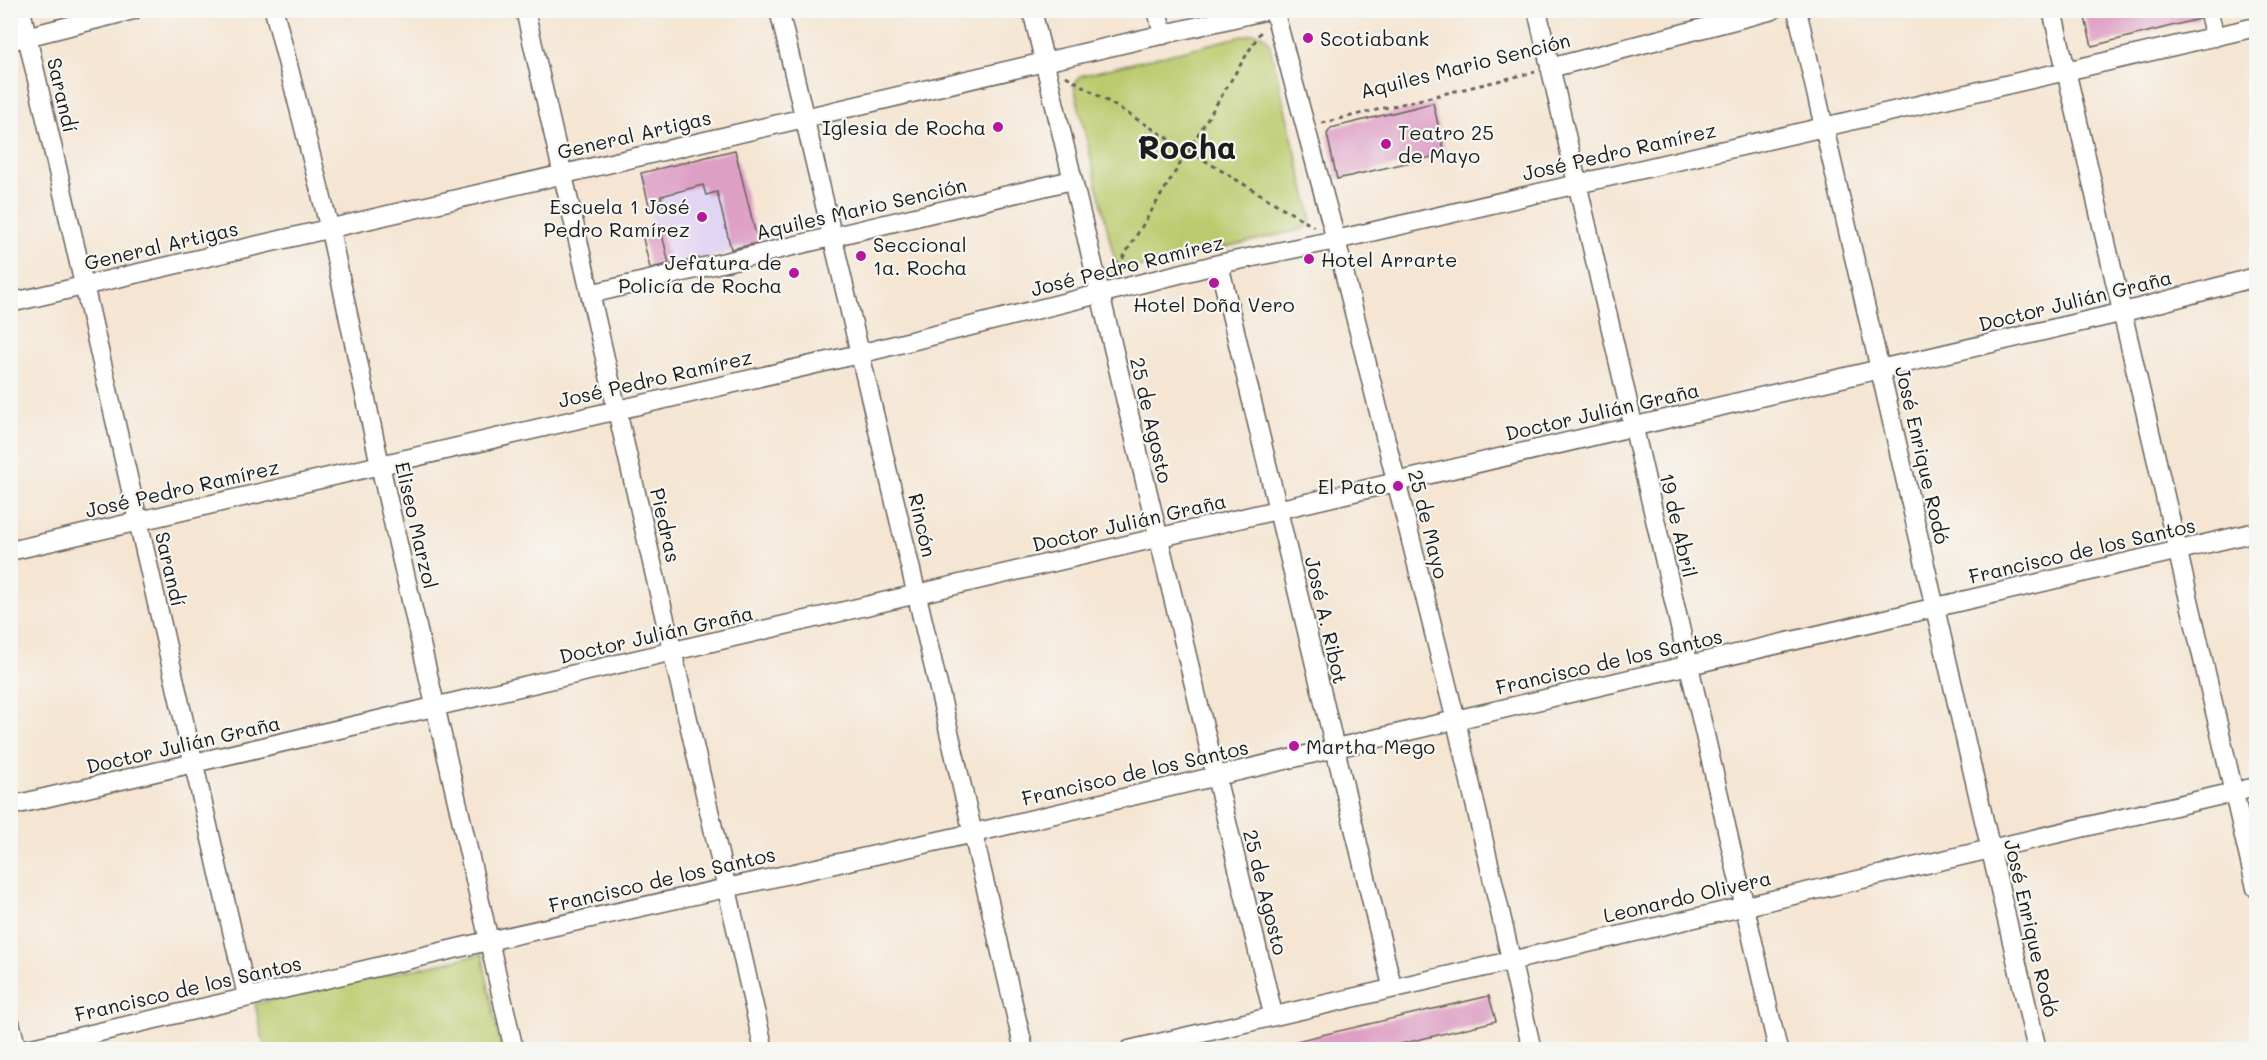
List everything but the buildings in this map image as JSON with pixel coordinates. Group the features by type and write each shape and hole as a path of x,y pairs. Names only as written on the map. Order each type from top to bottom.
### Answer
{"street":[{"name":"Sarandí","path":"21,10 19,39 84,285 247,996"},
{"path":"19,39 133,10"},
{"name":"Eliseo Marzol","path":"274,10 330,230 380,465 514,1050"},
{"name":"Piedras","path":"525,10 764,1050"},
{"name":"Rincón","path":"779,10 1024,1050"},
{"name":"25 de Agosto","path":"1032,10 1157,539 1273,1014"},
{"path":"1157,10 1163,35"},
{"name":"General Artigas","path":"10,303 1268,10"},
{"name":"25 de Mayo","path":"1274,10 1322,184 1456,721 1513,959 1532,1050"},
{"name":"19 de Abril","path":"1537,10 1778,1050"},
{"name":"Aquiles Mario Sención","path":"1551,68 1773,10"},
{"name":"José Enrique Rodó","path":"1797,10 2037,1050"},
{"path":"2052,10 2256,888"},
{"path":"2208,10 2215,37"},
{"name":"José Pedro Ramírez","path":"10,551 859,354 1100,296 1219,264 1336,240 2256,27"},
{"name":"Aquiles Mario Sención","path":"590,294 1072,180"},
{"name":"José A. Ribot","path":"1219,264 1392,986"},
{"name":"Doctor Julián Graña","path":"10,806 195,765 1880,370 2124,312 2256,277"},
{"name":"Francisco de los Santos","path":"23,1050 488,941 974,833 2256,532"},
{"name":"Leonardo Olivera","path":"1129,1050 1392,986 2256,787"},
{"path":"10,1022 17,1050"}],"path":[{"path":"1100,296 1261,30"},
{"path":"1044,63 1336,240"},
{"name":"Aquiles Mario Sención","path":"1306,127 1551,68"}],"shaded area":[{"name":"Escuela 1 José Pedro Ramírez","path":"735,150 758,245 651,272 641,230 654,226 641,173"}],"green space":[{"path":"1255,33 1263,35 1269,42 1311,216 1309,224 1303,229 1128,270 1120,268 1115,262 1074,86 1080,76"},
{"path":"482,954 501,1049 265,1049 255,1004"}],"place":[{"name":"Scotiabank","path":"1308,38"},
{"name":"Iglesia de Rocha","path":"998,127"},
{"name":"Teatro 25 de Mayo","path":"1386,144"},
{"name":"Escuela 1 José Pedro Ramírez","path":"702,217"},
{"name":"Seccional 1a. Rocha","path":"861,256"},
{"name":"Hotel Arrarte","path":"1309,259"},
{"name":"Jefatura de Policía de Rocha","path":"794,273"},
{"name":"Hotel Doña Vero","path":"1214,283"},
{"name":"El Pato","path":"1398,486"},
{"name":"Martha Mego","path":"1294,746"}],"district":[{"name":"Rocha","path":"1187,146"}]}
